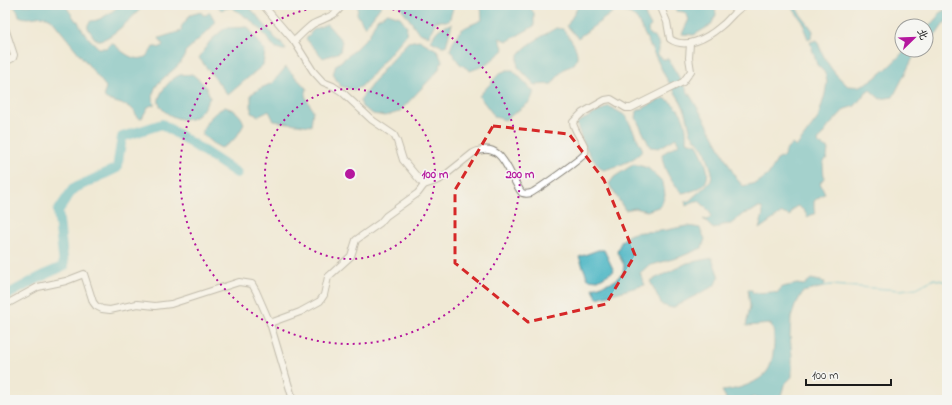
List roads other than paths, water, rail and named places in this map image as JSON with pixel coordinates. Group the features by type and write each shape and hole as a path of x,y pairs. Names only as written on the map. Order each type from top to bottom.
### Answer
{"street":[{"path":"263,5 294,41 313,71 323,82 342,92 372,120 394,135 403,160 424,184"},
{"path":"294,41 313,25 332,16 340,9 342,5"},
{"path":"660,5 670,39 674,42 690,44 720,28 734,12 746,5"},
{"path":"5,28 14,54 13,58 5,62"},
{"path":"270,324 300,312 320,301 324,295 328,277 351,256 356,240 418,193 424,184 438,180 473,153 479,150 485,150 494,151 499,154 504,160 518,189 522,193 530,193 577,161 585,153 585,148 573,127 573,122 577,117 605,100 611,99 626,108 631,108 683,82 691,71 689,58 690,44"},
{"path":"5,305 38,287 66,281 84,274 93,302 96,306 102,309 110,310 137,304 155,306 171,304 239,282 252,284 270,324 293,400"}],"water":[{"path":"13,5 65,5 76,21 78,21 87,36 99,48 106,48 112,42 127,55 136,58 145,57 149,54 153,47 159,48 163,45 159,38 181,31 181,27 190,15 201,12 203,15 206,15 210,12 215,21 211,28 185,52 181,62 156,86 153,94 154,106 152,105 148,107 142,118 139,119 132,109 105,98 104,94 106,87 51,19 43,16 23,18 19,16"},
{"path":"120,5 144,5 116,32 103,39 98,40 95,38 88,28 90,22 112,12"},
{"path":"221,5 245,5 254,12 276,39 281,42 286,50 274,47 260,29 250,20 231,7 221,10 218,7"},
{"path":"358,5 382,5 365,27 357,14"},
{"path":"399,5 454,5 449,21 436,21 429,36 419,33"},
{"path":"481,5 528,5 534,13 534,26 508,41 499,38 504,50 486,65 470,71 459,63 450,50 456,37 462,30 482,20"},
{"path":"579,5 616,5 613,12 578,38 567,26"},
{"path":"626,5 642,5 651,26 648,29 649,34 656,39 660,45 658,55 663,59 668,59 705,120 736,178 743,186 757,183 768,175 777,160 783,157 787,149 792,144 796,147 818,118 827,82 825,73 817,65 810,42 817,40 829,65 837,76 848,86 859,86 867,83 885,70 897,58 913,58 893,97 880,99 870,90 867,91 855,106 845,109 829,126 818,141 819,144 828,149 827,158 823,163 824,178 820,183 825,193 814,201 814,209 816,213 807,217 804,210 797,206 793,209 790,216 782,213 759,229 763,214 762,208 757,208 751,212 743,214 731,224 723,225 714,229 703,219 707,220 711,216 710,212 699,201 695,201 686,206 685,201 689,201 711,181 712,172 705,150 691,134 686,113 681,102 665,76 638,21 631,14 622,11"},
{"path":"675,5 715,5 716,15 711,25 694,35 682,34 689,19 684,12 676,11"},
{"path":"790,5 795,5 811,28 813,31 812,37 808,39 804,29 805,25"},
{"path":"947,9 947,22 945,22 934,36 934,21 937,19 940,12"},
{"path":"388,13 400,17 407,26 406,35 362,86 354,90 340,86 333,74 336,65 349,55 369,35 377,19"},
{"path":"327,24 342,41 340,52 323,58 306,39 313,30"},
{"path":"452,24 446,46 441,46 431,41 439,30 444,26"},
{"path":"248,27 265,51 263,65 228,95 199,58 210,41 225,28"},
{"path":"556,28 563,29 572,41 577,51 576,61 573,65 564,69 552,84 535,85 518,67 517,61 519,55 528,46"},
{"path":"419,40 437,50 442,61 438,71 399,112 385,116 373,114 362,107 360,100 385,67 408,42"},
{"path":"286,67 307,89 305,96 313,110 311,126 274,121 269,111 259,116 251,113 251,94 272,83"},
{"path":"507,70 513,70 534,92 530,102 505,120 495,117 479,96 500,73"},
{"path":"192,74 204,84 210,98 202,111 191,119 180,119 169,115 164,111 159,103 162,91 176,77"},
{"path":"664,98 679,111 686,128 686,141 697,144 707,169 708,176 706,182 701,187 682,193 671,180 662,159 662,154 679,144 676,138 659,148 650,147 636,118 637,111"},
{"path":"609,106 626,116 643,150 640,154 630,160 603,170 594,161 587,149 578,129 577,123"},
{"path":"225,107 237,113 244,124 235,139 221,148 212,143 202,134 205,125 210,118"},
{"path":"634,164 648,168 663,182 665,195 661,206 647,211 635,208 625,210 609,184 614,177"},
{"path":"688,226 700,228 705,239 702,248 680,257 648,266 640,273 645,285 597,298 593,288 614,281 623,273 624,265 617,252 620,244 628,235 639,232 660,231"},
{"path":"598,250 604,250 614,271 598,280 588,279 579,257"},
{"path":"712,258 719,277 714,286 672,308 662,305 650,281 687,263"},
{"path":"811,279 825,282 824,287 803,292 795,306 791,318 790,336 792,377 784,385 780,400 764,400 763,398 755,397 744,400 726,400 722,391 734,389 754,382 764,375 771,364 774,338 771,324 746,326 750,306 748,290 752,290 753,293 777,293 782,287 797,284 804,285"}],"waterway":[{"path":"5,296 64,266 58,211 73,189 117,168 122,137 162,124 237,173"},
{"path":"823,286 831,285 900,290 917,288 934,279 947,282"}]}
